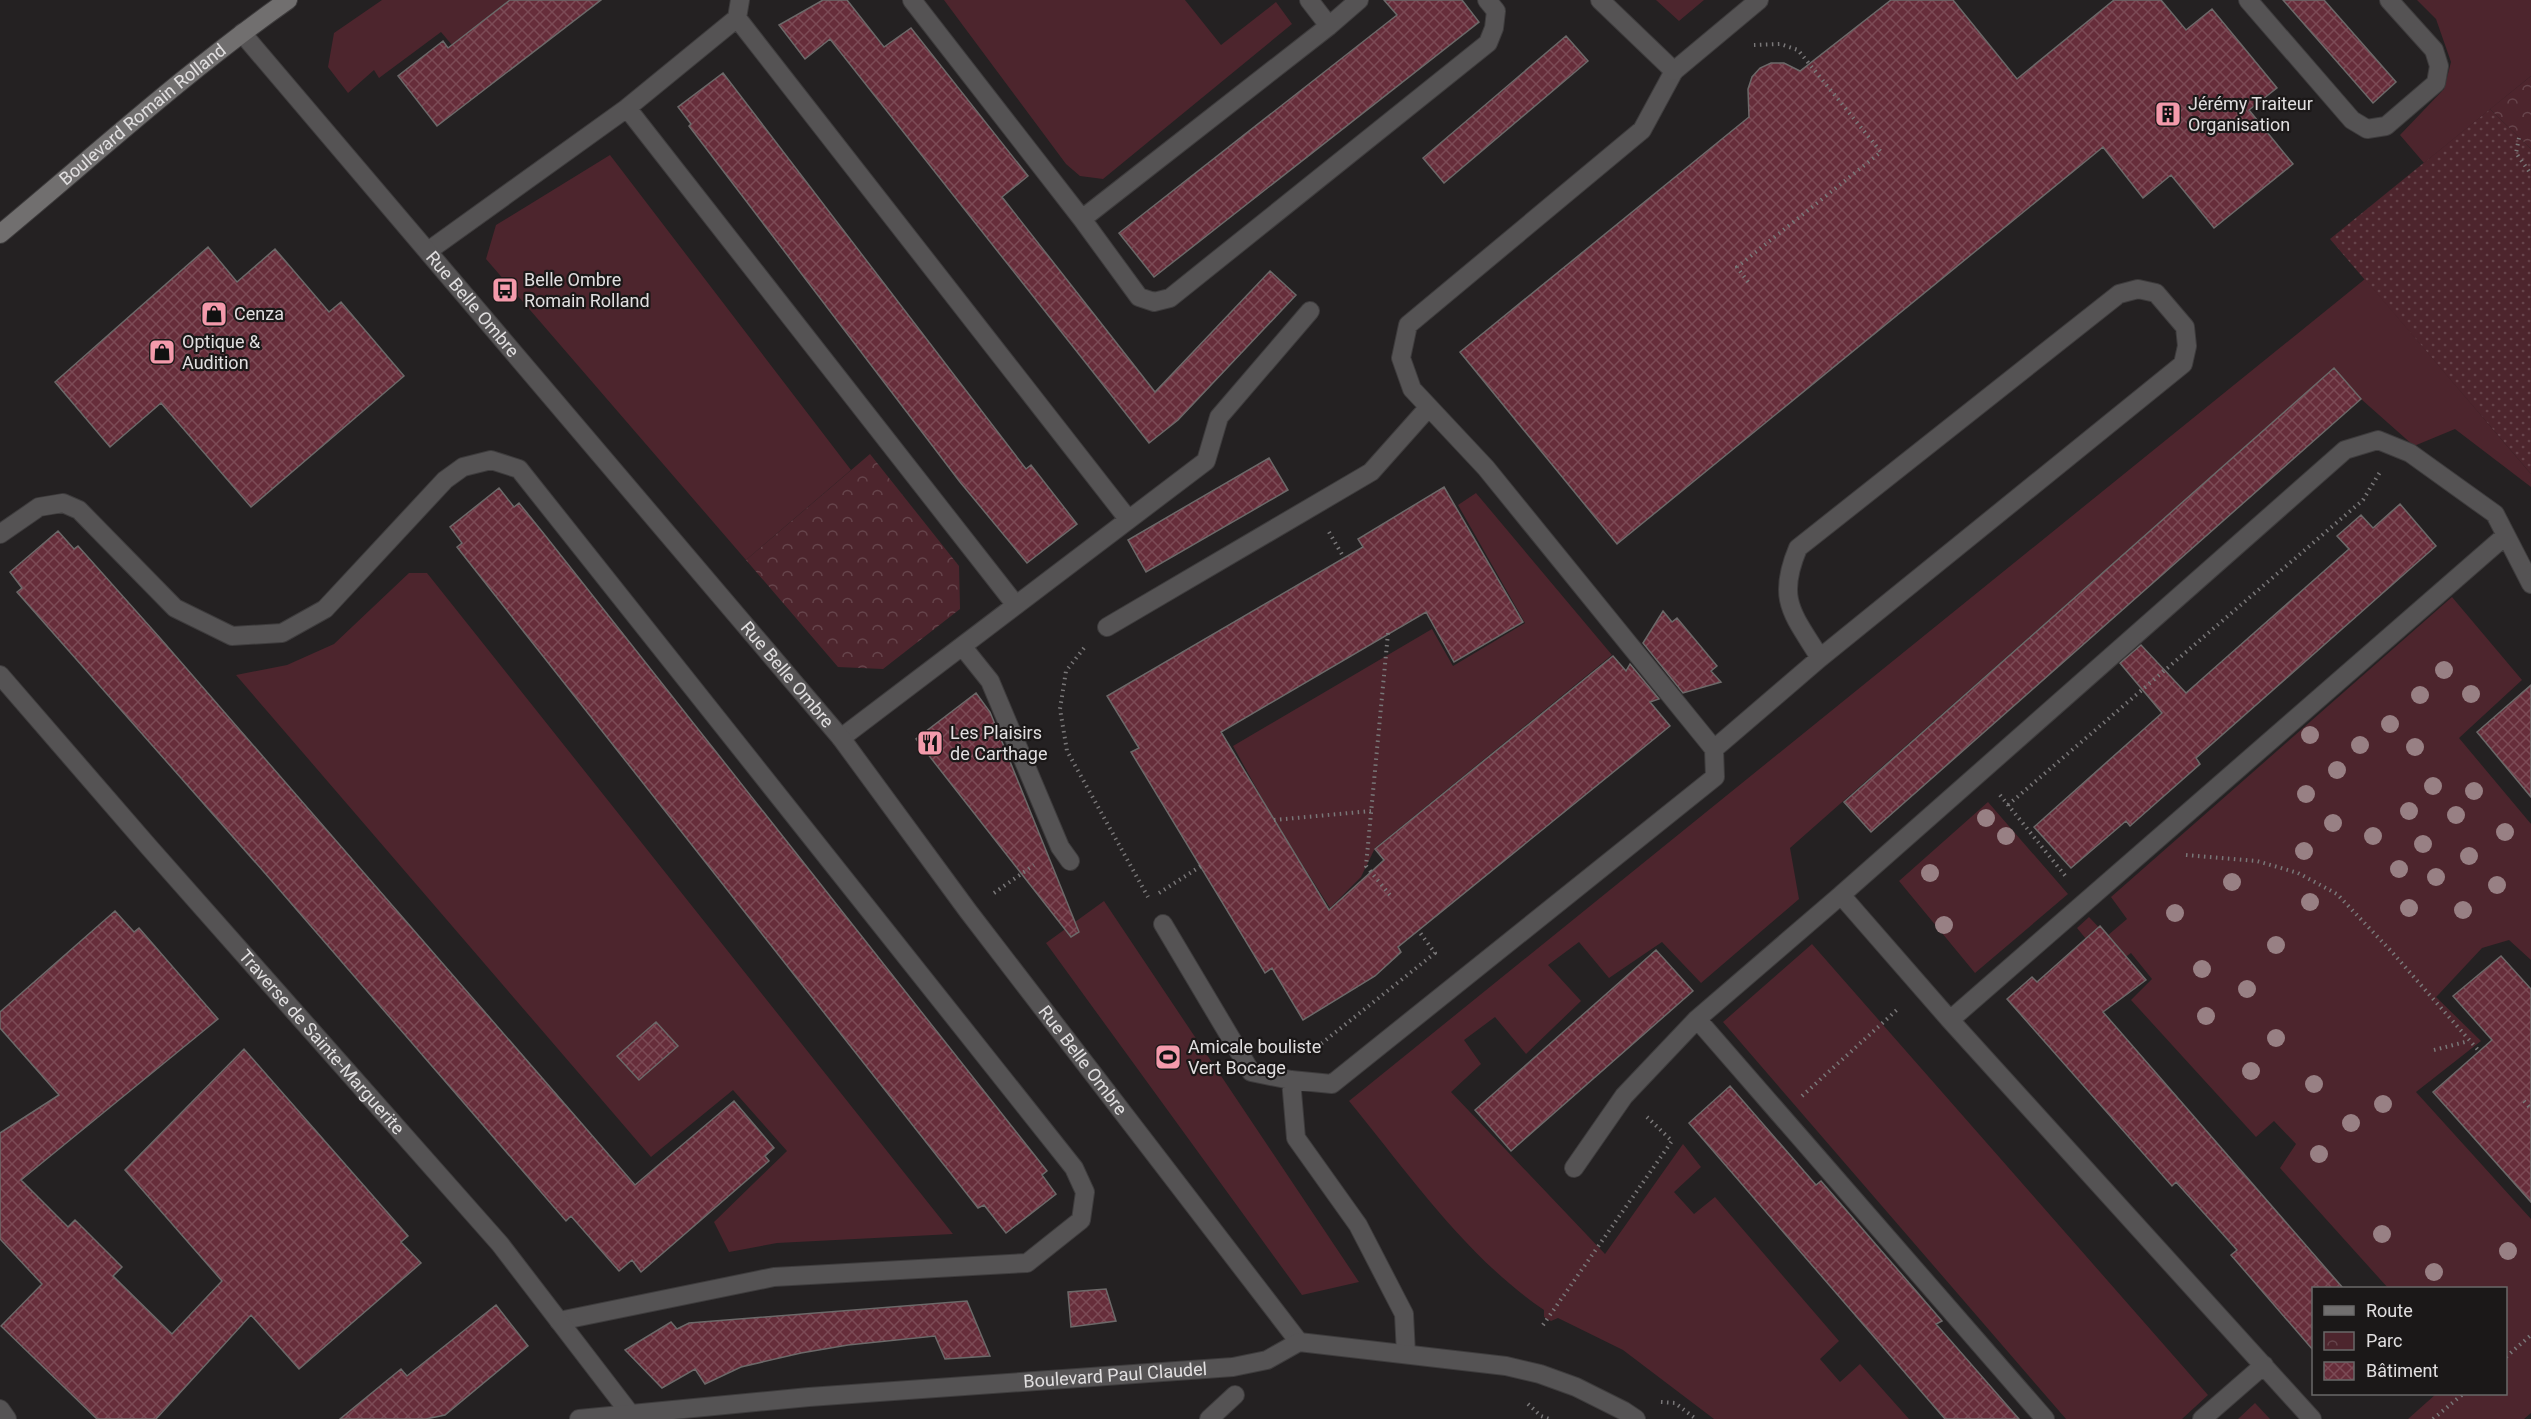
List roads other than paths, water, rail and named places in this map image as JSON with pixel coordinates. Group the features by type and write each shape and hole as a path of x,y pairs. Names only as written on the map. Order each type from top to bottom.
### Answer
{"main road":[{"name":"Boulevard Romain Rolland","path":"0,234 242,33 288,0"}],"street":[{"path":"912,0 1082,219 1139,297 1154,302 1170,298 1488,43 1494,28 1496,11 1487,0"},
{"path":"1309,0 1329,26"},
{"path":"1082,219 1359,0"},
{"path":"1600,0 1674,71"},
{"path":"1163,924 1251,1072 1291,1080 1332,1084 1714,777 1714,749 1485,468 1412,389 1401,358 1407,326 1642,130 1674,71 1759,0"},
{"path":"2248,0 2352,120 2367,129 2386,126 2436,83 2439,66 2434,50 2389,0"},
{"path":"429,251 627,108 739,9 1128,519"},
{"name":"Rue Belle Ombre","path":"242,33 841,738 968,911 1299,1342"},
{"path":"627,108 1015,604"},
{"path":"1714,749 1820,658 2183,364 2187,346 2185,327 2156,293 2138,289 2120,294 1798,548 1788,572 1787,598 1796,619 1820,658"},
{"path":"841,738 1206,460 1219,417 1310,311"},
{"path":"1107,627 1371,472 1428,408"},
{"path":"1574,1168 1624,1096 1697,1019 1841,895 2345,450 2378,440 2395,446 2410,453 2495,514 2531,584"},
{"path":"0,534 39,507 63,502 79,510 175,608 232,636 282,633 325,609 445,480 463,467 491,460 519,469 1074,1168 1085,1192 1081,1220 1027,1263 774,1277 559,1321"},
{"path":"1950,1020 2505,536"},
{"path":"962,646 990,681 1065,854"},
{"name":"Traverse de Sainte-Marguerite","path":"0,675 500,1245 632,1416"},
{"path":"1841,895 1950,1020 2312,1419"},
{"path":"1697,1019 2045,1419"},
{"path":"1291,1080 1296,1138 1358,1225 1404,1314 1406,1354"},
{"path":"1299,1342 1506,1366 1540,1374 1576,1387 1636,1419"},
{"name":"Boulevard Paul Claudel","path":"579,1419 632,1416 809,1397 1233,1367 1267,1360 1299,1342"},
{"path":"2202,1419 2264,1365"},
{"path":"1209,1419 1235,1395"},
{"path":"0,1409 7,1419"}],"place":[{"name":"Jérémy Traiteur Organisation","path":"2168,114"},
{"name":"Belle Ombre Romain Rolland","path":"505,290"},
{"name":"Cenza","path":"214,314"},
{"name":"Optique & Audition","path":"162,352"},
{"name":"Les Plaisirs de Carthage","path":"930,743"},
{"name":"Amicale bouliste Vert Bocage","path":"1168,1057"}]}
